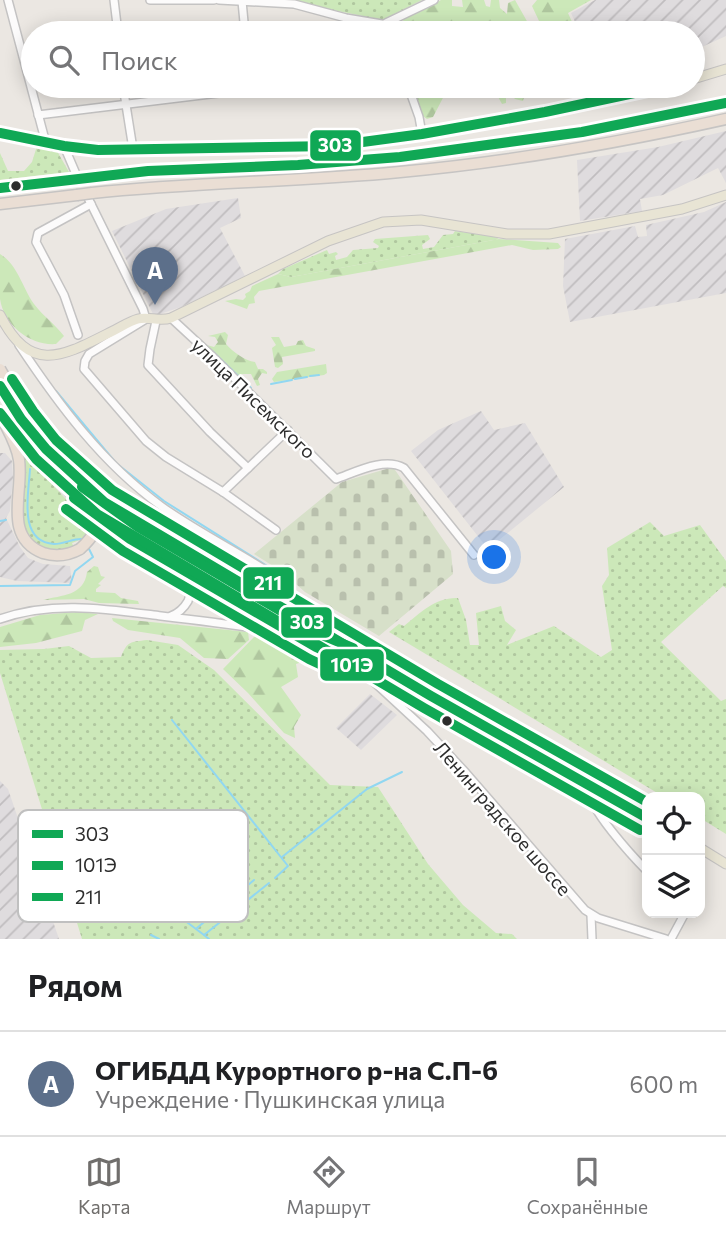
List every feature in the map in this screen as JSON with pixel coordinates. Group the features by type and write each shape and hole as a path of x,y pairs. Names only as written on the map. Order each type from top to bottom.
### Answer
{"highway":[{"path":"0,188 77,177 161,170 298,165 400,157 582,132 726,103"},
{"path":"0,204 87,197 164,186 352,177 465,165 585,149 726,119"},
{"path":"0,369 38,428 96,494 100,513 97,528 80,549 66,555 48,554 35,549 22,535 17,516 20,474 18,452 0,414"}],"main road":[{"path":"705,75 726,69"},
{"path":"0,133 98,150 333,146 422,134 613,98"},
{"path":"0,315 17,342 28,351 40,355 54,355 70,352 138,319 156,321 171,318 328,241 383,222 430,221 507,234 549,234 682,209 726,195"},
{"path":"0,386 18,416 43,446 103,502 327,635 642,815"},
{"path":"0,414 25,448 71,495 96,516 151,552 294,635 453,715 642,821"},
{"path":"316,647 326,646 327,635"},
{"path":"705,851 726,863"},
{"path":"705,858 726,870"}],"street":[{"path":"8,0 21,50"},
{"path":"114,0 117,21"},
{"path":"150,0 214,0"},
{"path":"219,0 295,2 346,18 366,21"},
{"path":"391,21 434,0"},
{"path":"242,1 244,21"},
{"path":"34,98 44,136 43,142"},
{"path":"126,98 133,149"},
{"path":"38,115 182,98"},
{"path":"412,98 422,134"},
{"path":"64,146 77,177"},
{"path":"78,335 64,295 36,242 38,233 87,197 146,319 89,354 84,369 146,441 276,530"},
{"name":"улица Писемского","path":"171,318 336,479 384,464 396,463 404,468 474,555"},
{"path":"156,321 148,365 210,432 248,468"},
{"path":"17,342 55,398 113,467 162,506 276,577"},
{"path":"32,365 34,356 40,355"},
{"path":"223,492 288,430"},
{"path":"151,552 158,561 182,576 189,589 187,603 169,617"},
{"path":"0,619 32,610 64,607 169,617 294,635"},
{"name":"Ленинградское шоссе","path":"357,666 466,773 561,885 591,915 668,939"},
{"path":"590,791 590,799 642,866"},
{"path":"591,915 592,939"},
{"path":"668,939 682,918"}],"shaded area":[{"path":"595,0 726,0 726,36 705,46 705,21 575,21 571,13"},
{"path":"726,131 726,183 718,168 663,195 640,199 642,211 580,221 577,160 658,147"},
{"path":"238,198 241,218 220,228 245,276 181,307 154,316 112,231 166,209"},
{"path":"726,202 726,293 570,322 563,286 565,239 635,226 638,237 647,236 646,225 704,212"},
{"path":"481,411 494,430 525,423 564,487 488,549 411,451 438,430"},
{"path":"0,453 5,453 12,461 10,511 6,518 20,547 28,558 43,564 70,566 72,583 17,581 0,577"},
{"path":"370,694 397,715 361,750 336,728"},
{"path":"0,781 8,789 18,818 18,922 53,922 59,939 0,939"}],"green space":[{"path":"262,0 422,0 383,20 303,4"},
{"path":"441,0 452,0 452,6 463,7 462,0 484,0 486,6 490,7 491,0 499,0 500,8 507,14 508,3 515,0 527,21 402,19"},
{"path":"537,0 591,0 568,13 572,21 539,21 532,6"},
{"path":"415,98 443,98 433,117 427,119 420,114"},
{"path":"499,98 506,98 506,103 502,104"},
{"path":"37,146 57,151 69,172 0,180 0,153 8,171 24,171 32,162"},
{"path":"455,231 499,239 291,277 278,274 283,269 327,250 329,254 338,254 335,256 336,260 347,257 353,250 378,248 373,242 375,239 428,235 430,239 422,245 423,249 434,247 443,235 453,234"},
{"path":"499,239 558,243 561,247 533,250 512,245 259,291 254,297 255,303 249,304 247,309 225,301 243,300 252,286 278,274 291,277"},
{"path":"0,254 16,270 34,304 64,336 56,344 28,338 7,318 0,299"},
{"path":"225,332 228,335 226,344 235,353 255,362 258,369 267,372 262,373 258,379 260,385 257,386 251,374 242,374 242,381 240,380 207,348 207,345 214,347 218,342 215,337 208,336"},
{"path":"271,337 279,337 284,347 296,345 303,340 306,346 315,351 282,357 283,364 278,368 275,367 272,348 276,345"},
{"path":"326,364 327,373 324,375 274,382 272,379 277,372"},
{"path":"22,453 66,499 94,523 86,536 72,543 74,548 52,549 37,545 28,535 22,522 20,505"},
{"path":"393,467 451,551 453,574 379,636 305,592 281,571 254,554 342,482"},
{"path":"650,522 664,536 700,525 726,561 726,588 723,586 661,642 721,701 726,699 726,834 705,821 705,792 656,792 389,632 399,624 404,626 436,603 458,598 466,620 470,645 479,645 476,613 501,606 505,621 516,630 507,645 554,626 601,657 612,650 602,586 609,575 607,548"},
{"path":"94,566 98,567 101,576 105,577 98,584 101,585 96,592 115,593 121,598 138,601 139,604 99,603 84,599 43,600 77,590 82,586 87,572"},
{"path":"77,612 98,614 85,620 82,631 36,643 0,647 0,627 40,615"},
{"path":"112,618 248,632 249,640 228,659 204,658 180,638 128,630"},
{"path":"255,636 278,637 311,652 305,661 296,664 298,677 281,687 301,715 294,727 295,738 284,733 223,669"},
{"path":"137,641 178,645 214,670 330,785 378,787 428,864 463,905 496,933 512,934 517,939 82,939 77,922 248,922 248,810 42,810 0,673 0,650 69,646 91,658 121,657 130,643"}],"waterway":[{"path":"193,344 203,352"},
{"path":"212,351 251,388"},
{"path":"310,376 319,375"},
{"path":"295,379 307,377"},
{"path":"271,384 292,380"},
{"path":"56,391 116,463 164,501 275,571"},
{"path":"30,469 27,502 34,535 42,541 54,544 81,539"},
{"path":"0,521 6,520"},
{"path":"0,586 70,585 75,571 93,557 87,545"},
{"path":"172,720 244,810"},
{"path":"282,857 367,789 402,772"},
{"path":"248,816 288,866 275,878"},
{"path":"248,885 254,880"},
{"path":"248,900 269,883"},
{"path":"187,922 204,935"},
{"path":"197,928 204,922"},
{"path":"209,939 204,935 220,922"},
{"path":"151,935 159,939"}],"transit line":[{"name":"303","path":"0,133 98,150 333,146 422,134 611,98"},
{"name":"303","path":"0,188 148,171 298,165 400,157 582,132 726,103"},
{"name":"211","path":"12,379 56,440 112,490 438,684 642,799"},
{"name":"303","path":"0,386 21,419 46,449 104,502 431,696 642,815"},
{"name":"101Э","path":"0,413 36,459 97,514 424,708 640,830"},
{"name":"211","path":"82,487 138,527 322,635 353,648"},
{"name":"303","path":"74,498 130,539 316,647 347,661"},
{"name":"101Э","path":"66,509 123,551 309,659 341,674"}],"place":[{"name":"ОГИБДД Курортного р-на С.П-б","path":"155,305"}]}
